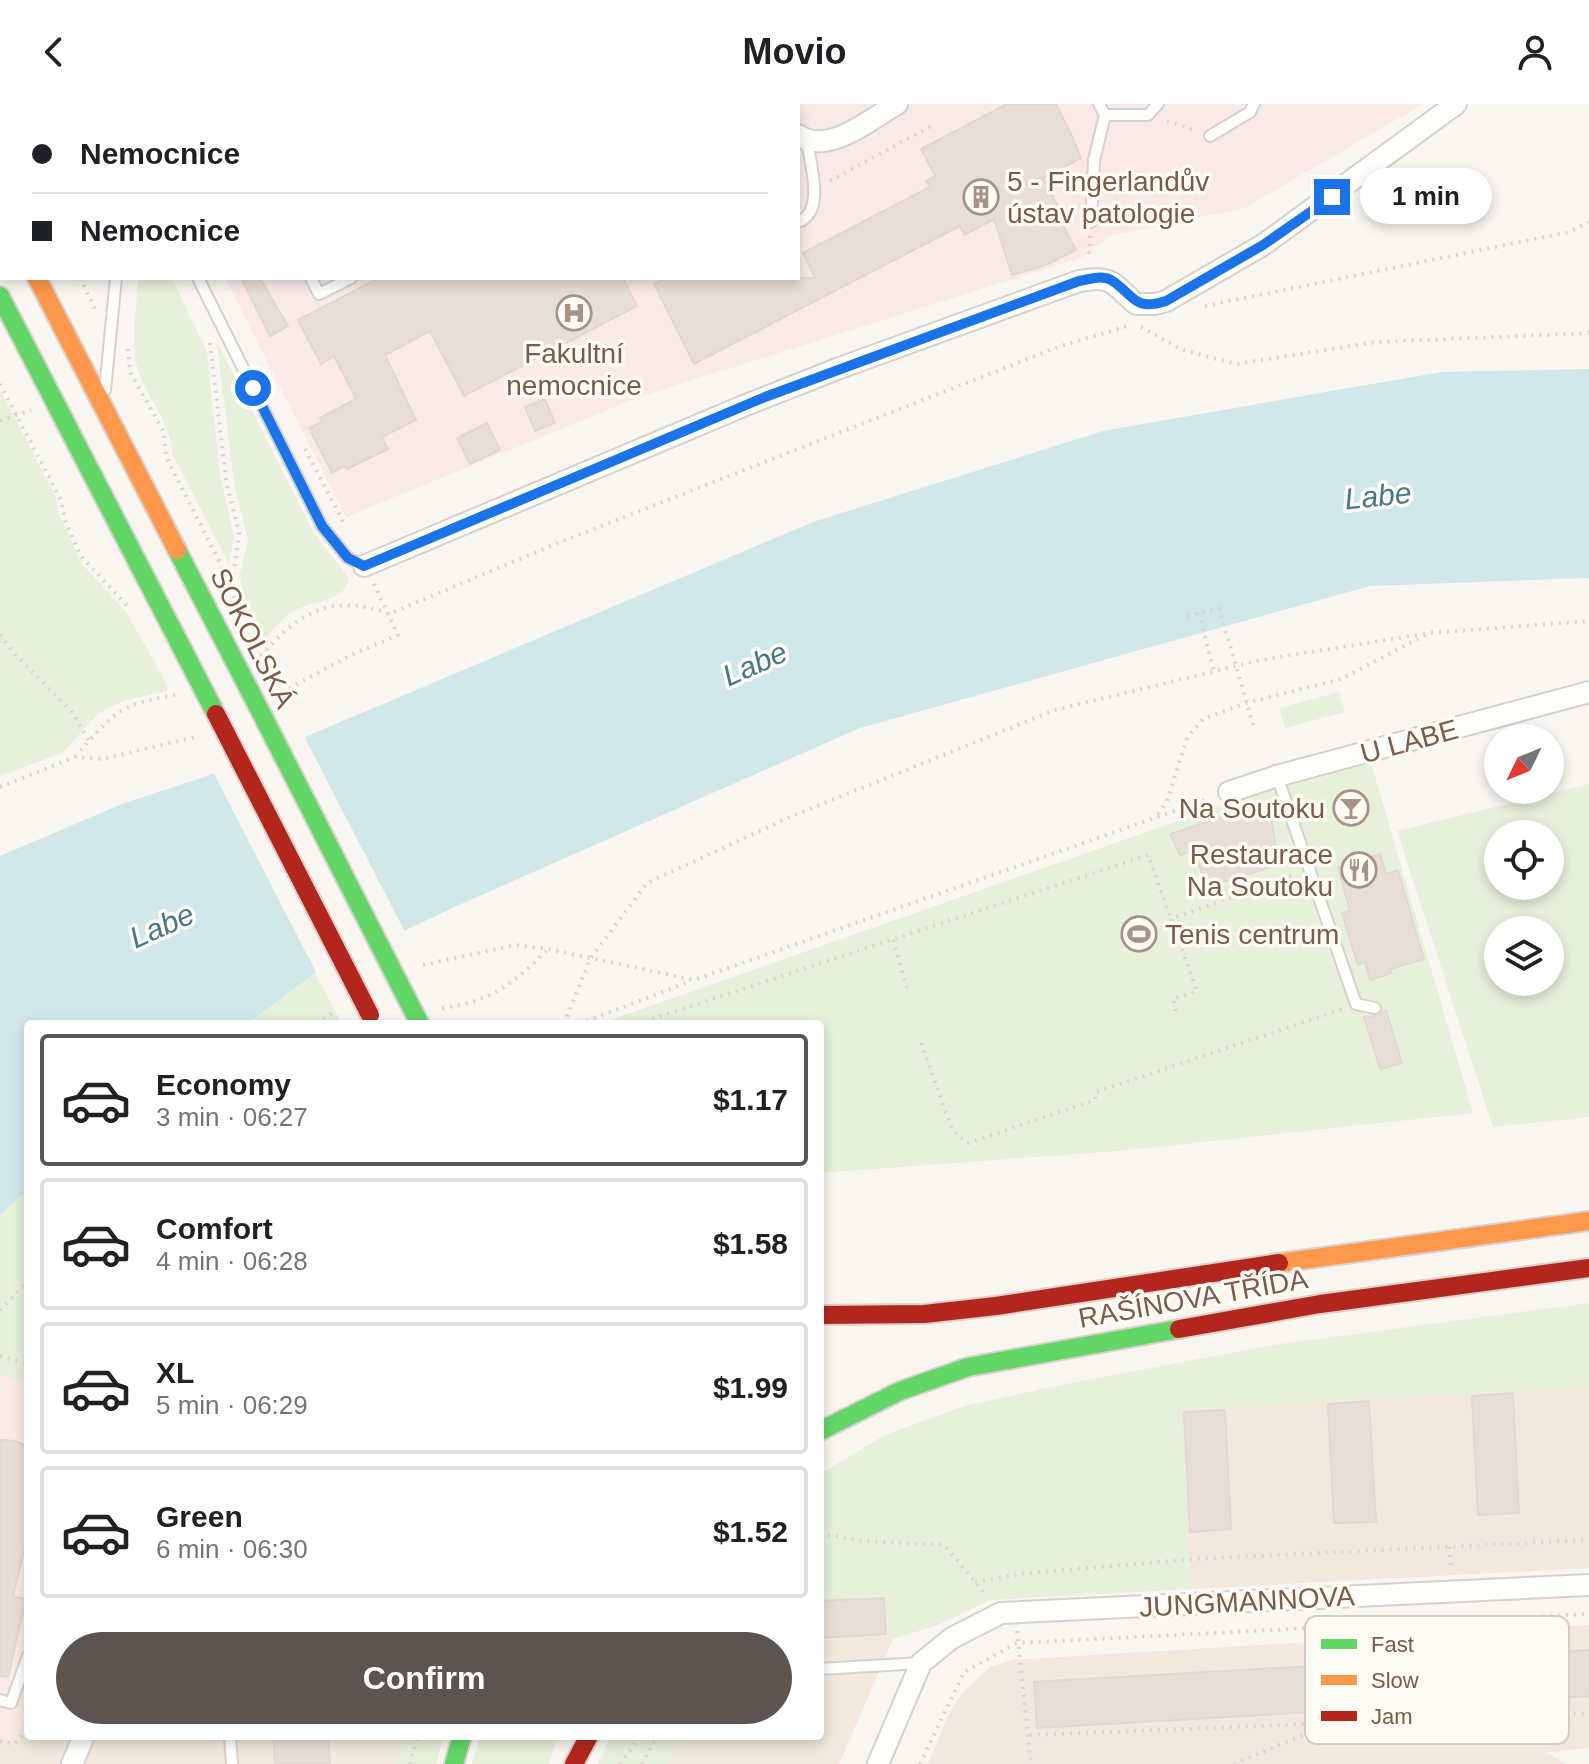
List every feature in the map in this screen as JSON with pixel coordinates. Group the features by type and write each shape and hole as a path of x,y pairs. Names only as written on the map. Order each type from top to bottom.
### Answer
{"main road":[{"name":"SOKOLSKÁ","path":"38,280 418,1020"},
{"path":"0,296 372,1020"},
{"name":"RAŠÍNOVA TŘÍDA","path":"824,1315 924,1314 1011,1304 1357,1251 1589,1221"},
{"name":"RAŠÍNOVA TŘÍDA","path":"824,1429 900,1391 968,1367 1320,1304 1589,1268"},
{"path":"824,1330 924,1314"},
{"path":"454,1764 461,1740"},
{"path":"566,1764 575,1740"},
{"path":"574,1764 587,1740"}],"street":[{"path":"803,138 820,142 835,139 897,104"},
{"path":"364,566 837,369 1079,281 1101,277 1111,280 1136,304 1166,301 1263,245 1456,104"},
{"name":"U LABE","path":"1229,792 1277,776 1589,692"},
{"name":"JUNGMANNOVA","path":"921,1663 952,1638 1001,1613 1589,1585"},
{"path":"878,1764 921,1663"},
{"path":"72,1764 82,1740"}],"lane":[{"path":"1091,222 1094,160 1105,115 1099,104"},
{"path":"1105,115 1148,115 1158,104"},
{"path":"1210,136 1250,112 1254,104"},
{"path":"800,221 811,210 813,190 803,138"},
{"path":"104,408 116,280"},
{"path":"199,280 322,526 348,558 364,566"},
{"path":"312,280 319,294 347,280"},
{"path":"1277,776 1356,1004 1375,1008"},
{"path":"824,1669 921,1663"},
{"path":"0,1700 11,1703 24,1667"},
{"path":"230,1740 232,1764"}],"path":[{"path":"1148,115 1210,136"},
{"path":"813,190 933,125"},
{"path":"1091,222 1089,252 1101,277"},
{"path":"1195,308 1569,232 1589,222"},
{"path":"81,280 101,318 126,334 130,372 164,432 166,457 232,586 236,605"},
{"path":"252,646 258,660 294,623 326,607 348,604 370,606 389,614 553,545 1058,347 1151,320"},
{"path":"1136,324 1183,350 1236,364 1377,342 1589,333"},
{"path":"210,344 226,481 239,533 232,586"},
{"path":"0,384 61,500 65,521 81,556 130,610"},
{"path":"0,421 17,417"},
{"path":"282,692 351,655 398,635 364,566"},
{"path":"1187,616 1222,607 1235,667 1255,731"},
{"path":"1199,613 1214,672"},
{"path":"566,1020 590,959 647,883 777,823 1055,710 1261,660 1429,633 1589,621"},
{"path":"1157,816 1167,801 1187,738 1203,719 1246,703 1341,679 1429,633"},
{"path":"0,635 72,712 89,741"},
{"path":"75,757 129,704 181,694 174,682"},
{"path":"0,787 75,757 103,759 195,737"},
{"path":"589,1020 694,980 1229,792"},
{"path":"649,1020 1148,855 1197,991 1173,999 1176,1011"},
{"path":"1171,919 1311,869"},
{"path":"893,940 908,992"},
{"path":"423,965 515,945 548,949 694,980"},
{"path":"436,1008 465,1005 495,994 517,979 548,949"},
{"path":"921,1043 953,1131 968,1143 1095,1100 1096,1092 1356,1004"},
{"path":"323,1020 335,1011"},
{"path":"0,1310 24,1285"},
{"path":"0,1356 24,1363"},
{"path":"824,1535 863,1541 944,1545 1001,1613"},
{"path":"975,1582 1020,1574 1193,1559 1589,1540"},
{"path":"1550,1616 1589,1614"},
{"path":"920,1764 964,1672 1017,1643 1305,1628"},
{"path":"1017,1643 1031,1764"},
{"path":"1569,1714 1589,1713"},
{"path":"1030,1735 1305,1725"},
{"path":"0,1741 14,1744 24,1733"},
{"path":"1234,1764 1305,1734"},
{"path":"410,1764 416,1740"},
{"path":"620,1764 637,1740"},
{"path":"642,1764 655,1740"}],"shaded area":[{"name":"Fakultní nemocnice","path":"800,104 1423,104 1245,208 1109,236 1083,257 639,397 346,517 226,280 800,280"},
{"path":"0,1375 24,1381 24,1725 10,1740 0,1738"},
{"path":"1589,1387 1589,1568 1191,1589 1181,1410"},
{"path":"885,1597 886,1629 893,1639 839,1764 668,1764 677,1740 824,1740 824,1600"},
{"path":"1589,1625 1589,1748 1546,1752 1566,1764 928,1764 947,1717 962,1693 990,1667 1013,1660 1305,1642 1305,1744 1569,1744 1569,1626"},
{"path":"24,1725 24,1740 403,1740 398,1764 0,1764 0,1738 10,1740"}],"green space":[{"path":"138,280 173,280 207,352 220,475 234,537 229,564 173,455 164,423 139,373 134,340"},
{"path":"217,342 314,533 349,578 342,592 336,596 292,612 273,629 262,645 253,634 242,590 240,574 248,540 234,483"},
{"path":"0,390 56,497 58,512 82,564 126,612 168,686 167,691 123,701 99,713 62,753 0,776"},
{"path":"1339,692 1345,712 1285,728 1279,708"},
{"name":"Tenis centrum","path":"1369,756 1473,1113 1129,1150 824,1173 824,1020 610,1020 1195,815 1272,783"},
{"path":"1589,784 1589,1117 1493,1127 1397,831 1507,804 1564,804 1564,790"},
{"path":"315,973 340,1020 252,1020"},
{"path":"24,1194 24,1381 0,1375 0,1215"},
{"path":"1589,1303 1589,1387 1182,1410 1191,1589 990,1600 938,1625 893,1639 886,1629 885,1597 824,1601 824,1472 885,1435 964,1406 1273,1345"},
{"path":"403,1740 443,1740 436,1764 398,1764"},
{"path":"479,1740 557,1740 549,1764 472,1764"},
{"path":"608,1740 677,1740 668,1764 598,1764"}],"water":[{"name":"Labe","path":"1589,369 1589,578 1370,586 860,728 461,904 315,973 252,1020 24,1020 24,1194 0,1215 0,856 122,804 213,774 305,737 813,522 1103,431 1441,372"}],"pier":[{"path":"303,734 406,934 318,976 212,770"}],"building":[{"name":"5 - Fingerlandův ústav patologie","path":"1007,104 1056,104 1081,158 1043,178 1076,250 1046,265 1012,275 994,219 964,235 960,226 694,364 654,284 661,280 815,278 803,253 930,187 926,181 935,176 921,149"},
{"path":"242,280 261,280 288,326 270,336"},
{"path":"375,280 624,280 637,306 464,396 430,331 385,355 416,420 382,437 388,449 332,473 309,428 322,422 320,418 356,399 334,356 321,364 298,320"},
{"path":"545,399 555,423 535,431 525,407"},
{"path":"487,423 500,450 470,464 457,438"},
{"path":"1268,802 1279,864 1256,872 1209,886 1191,851 1180,855 1170,834"},
{"path":"1380,854 1386,874 1398,870 1424,959 1390,969 1391,973 1370,980 1365,962 1358,965 1342,913 1350,911 1338,867"},
{"path":"1386,1010 1402,1063 1380,1069 1364,1017 1377,1016"},
{"path":"1513,1393 1519,1513 1478,1515 1472,1396"},
{"path":"1369,1401 1376,1522 1334,1523 1328,1404"},
{"path":"1225,1410 1231,1529 1190,1532 1184,1412"},
{"path":"0,1440 24,1445 24,1551 13,1596 24,1599 24,1608 8,1677 0,1676"},
{"path":"884,1598 886,1634 824,1638 824,1601"},
{"path":"1589,1650 1589,1696 1569,1697 1569,1651"},
{"path":"1305,1666 1305,1712 1037,1728 1034,1682"},
{"path":"273,1740 328,1740 330,1764 275,1764"}],"traffic: fast":[{"path":"0,296 216,714"},
{"path":"177,550 252,695"},
{"path":"252,695 406,997"},
{"path":"406,997 418,1020"},
{"path":"824,1429 900,1391 968,1367 1179,1329"},
{"path":"454,1764 461,1740"}],"traffic: slow":[{"path":"38,280 177,550"},
{"path":"1279,1263 1589,1221"}],"traffic: jam":[{"path":"216,714 370,1015"},
{"path":"824,1315 924,1314 996,1306 1279,1263"},
{"path":"1179,1329 1320,1304 1589,1268"},
{"path":"574,1764 587,1740"}],"place":[{"name":"5 - Fingerlandův ústav patologie","path":"981,197"},
{"name":"Fakultní nemocnice","path":"574,313"},
{"name":"Na Soutoku","path":"1351,808"},
{"name":"Restaurace Na Soutoku","path":"1359,870"},
{"name":"Tenis centrum","path":"1139,934"}],"route":[{"path":"253,388 322,526 348,558 364,566 765,397 1079,281 1101,277 1111,280 1136,304 1166,301 1263,245 1332,197"}]}
